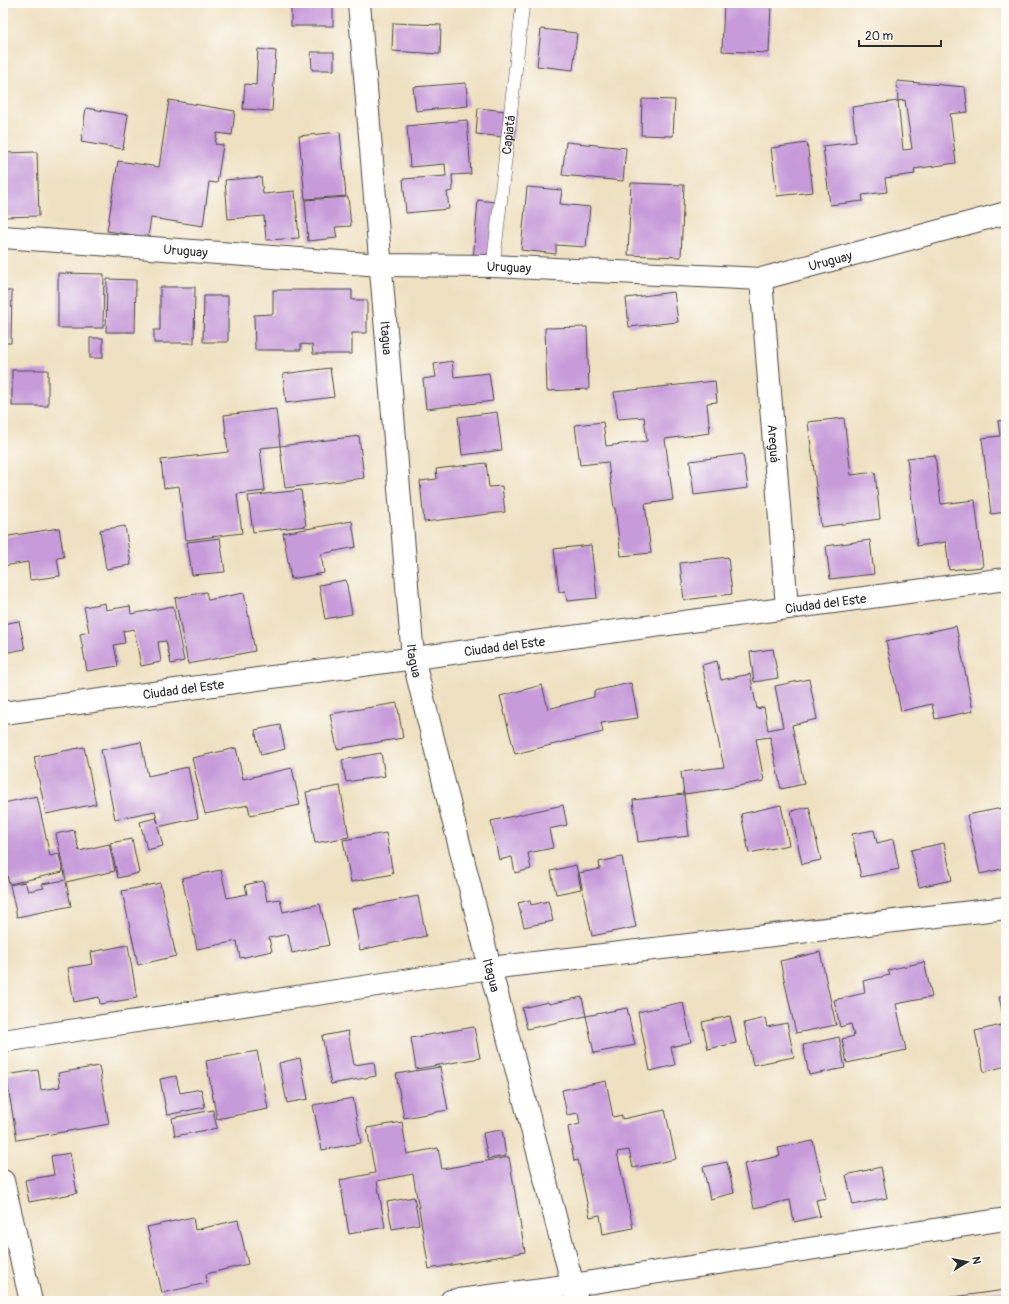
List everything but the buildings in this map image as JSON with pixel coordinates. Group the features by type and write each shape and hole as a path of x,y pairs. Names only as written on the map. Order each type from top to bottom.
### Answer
{"street":[{"name":"Itagua","path":"359,3 413,658 490,968 575,1293"},
{"name":"Uruguay","path":"3,237 381,265 493,266 760,279 1006,213"},
{"name":"Areguá","path":"760,279 787,608"},
{"name":"Ciudad del Este","path":"3,713 1006,579"},
{"path":"3,1041 490,968 1006,908"},
{"path":"3,1181 30,1301"},
{"path":"451,1301 575,1293 1006,1219"}],"lane":[{"name":"Capiatá","path":"493,266 523,3"}]}
